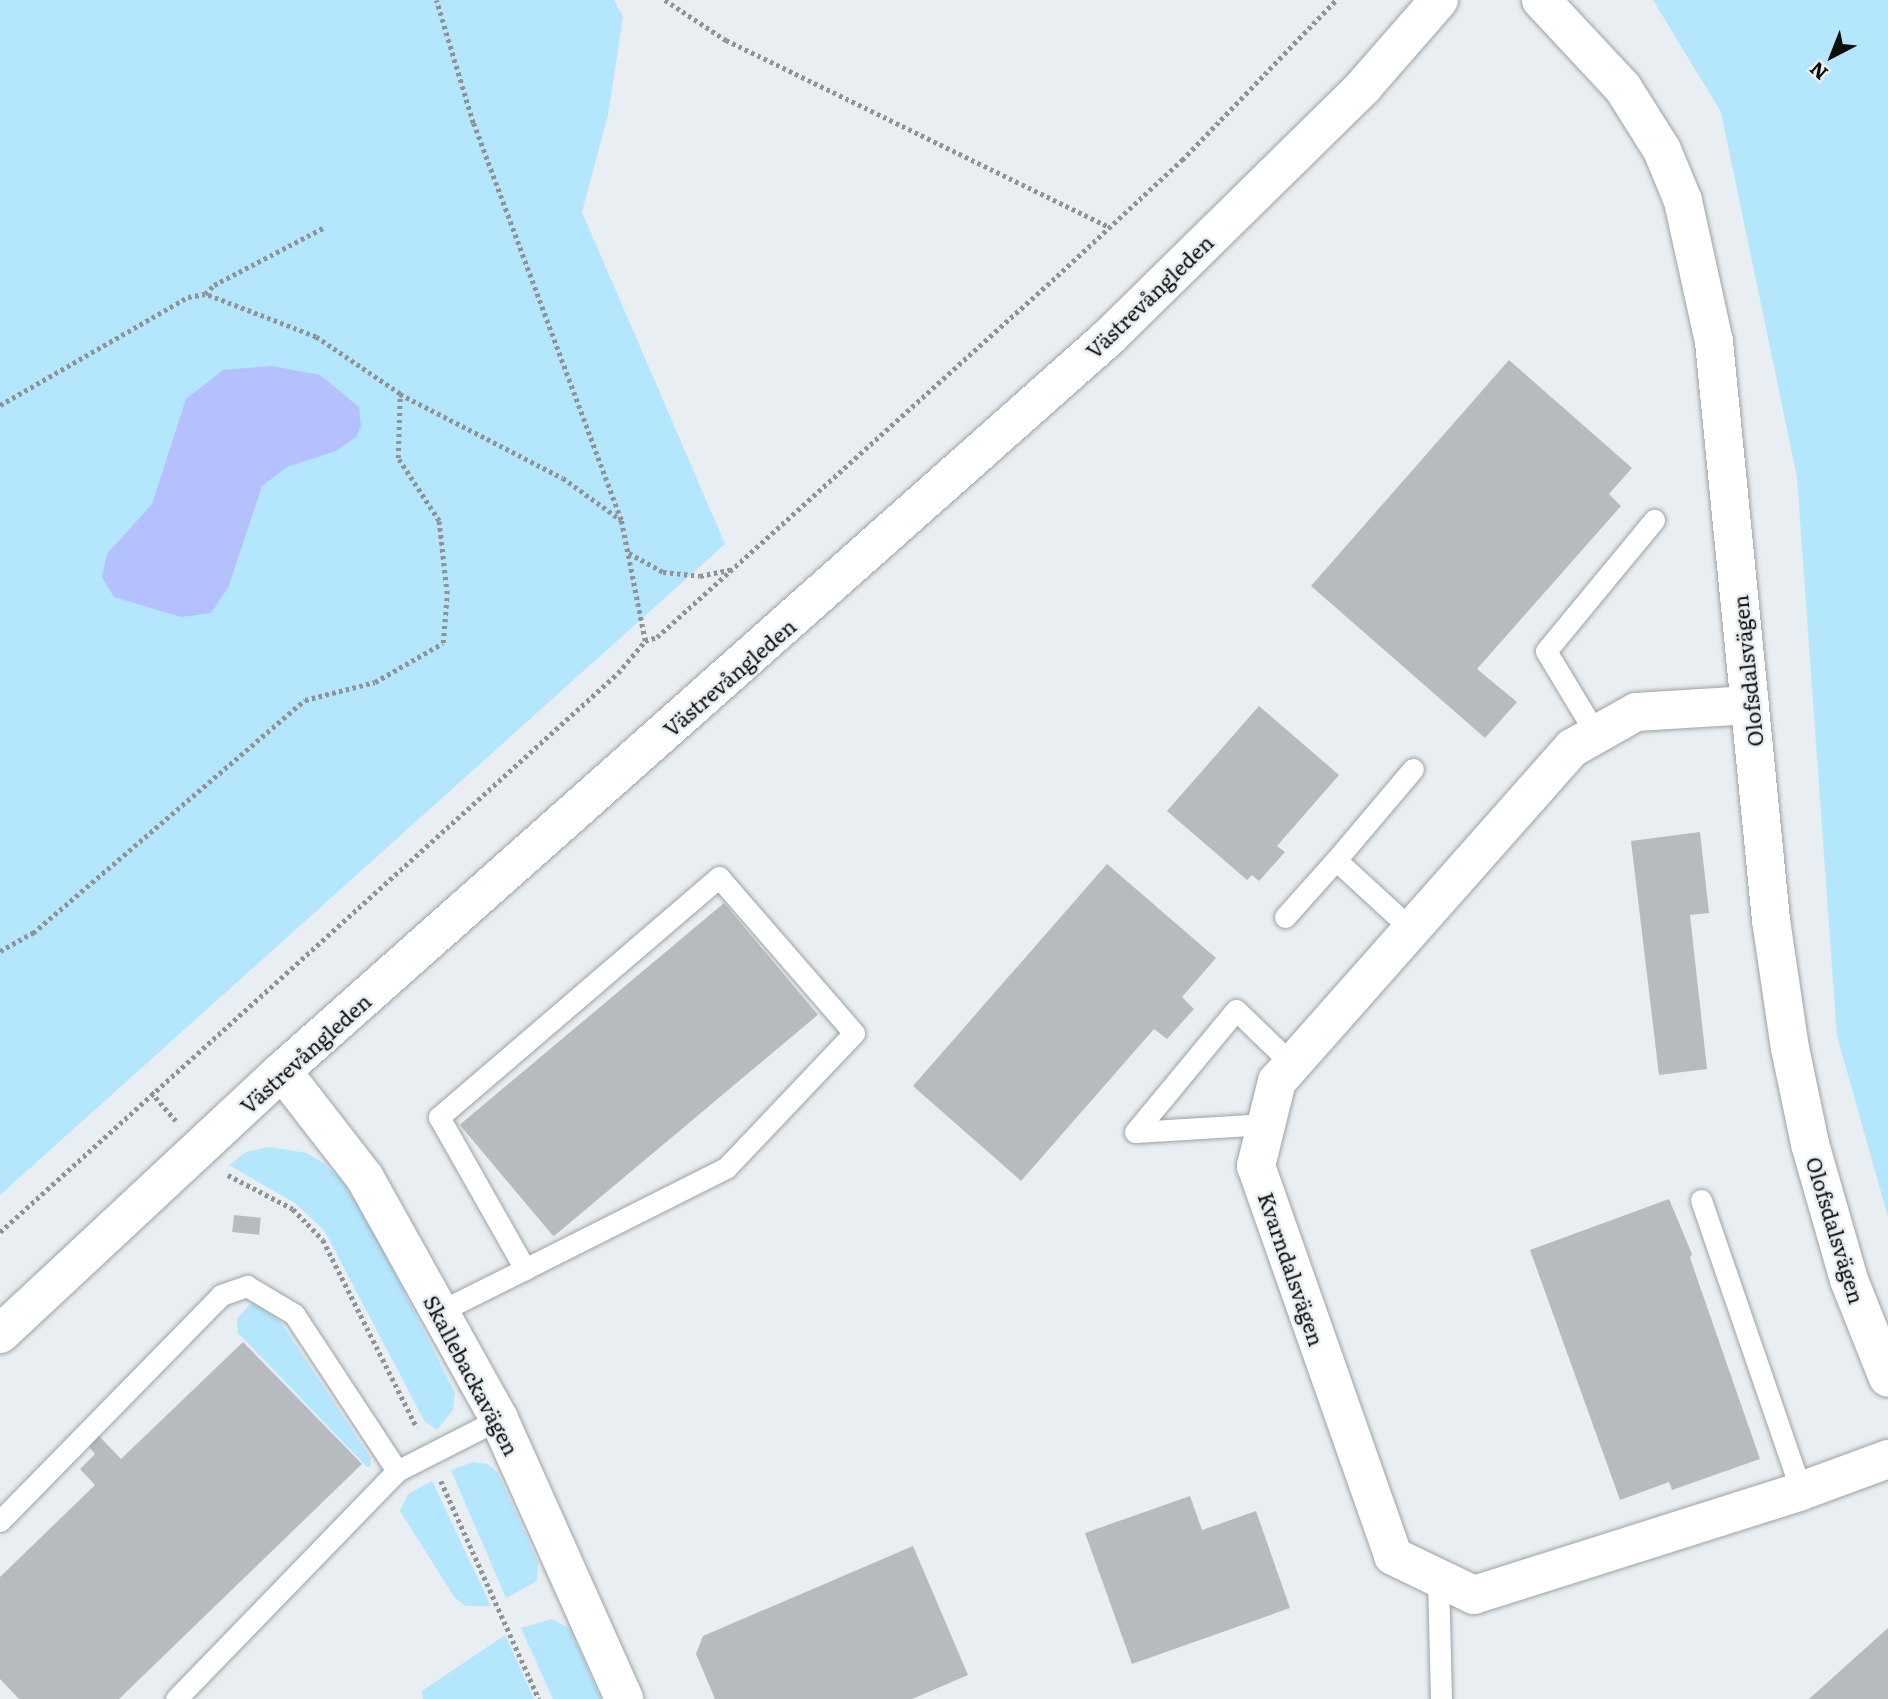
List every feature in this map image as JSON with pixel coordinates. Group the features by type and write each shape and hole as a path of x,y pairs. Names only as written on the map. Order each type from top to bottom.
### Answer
{"street":[{"name":"Västrevångleden","path":"0,1334 282,1071 1109,337 1335,116 1439,0"},
{"name":"Olofsdalsvägen","path":"1541,0 1623,88 1662,150 1683,201 1714,342 1771,920 1790,1048 1810,1144 1849,1280 1888,1378"},
{"name":"Kvarndalsvägen","path":"1750,705 1636,712 1572,748 1277,1081 1256,1166 1393,1556 1474,1595 1801,1492 1888,1459"},
{"name":"Skallebackavägen","path":"282,1071 365,1178 499,1419 624,1699"}],"lane":[{"path":"1596,734 1546,651 1654,520"},
{"path":"1285,917 1413,769"},
{"path":"1336,860 1411,929"},
{"path":"439,1312 525,1269 726,1168 854,1033 719,877 439,1117 525,1269"},
{"path":"1266,1124 1135,1132 1236,1010 1292,1064"},
{"path":"1701,1200 1801,1492"},
{"path":"0,1521 221,1295 247,1286 294,1314 397,1471"},
{"path":"176,1699 397,1471 499,1419"},
{"path":"1438,1577 1441,1699"}],"path":[{"path":"436,0 473,123 621,520 645,641"},
{"path":"665,0 726,40 1110,227"},
{"path":"0,1232 618,673 645,641 657,637 1110,227 1182,160 1336,0"},
{"path":"205,294 214,285 323,228"},
{"path":"0,404 188,297 205,294 316,337 400,394 563,478 621,520"},
{"path":"0,950 33,933 305,700 375,682 443,643 447,594 439,521 398,458 400,394"},
{"path":"629,553 663,572 700,576 733,569"}],"shaded area":[{"path":"0,0 614,0 623,17 608,115 582,212 725,544 0,1195"},
{"path":"1653,0 1888,0 1888,1217 1837,1036 1797,477 1721,112"},
{"path":"269,1147 307,1153 323,1163 343,1182 371,1226 455,1393 453,1410 437,1430 425,1422 324,1230 295,1203 229,1165 246,1152"},
{"path":"252,1302 280,1321 370,1457 371,1466 367,1467 238,1333 237,1319"},
{"path":"473,1462 488,1464 498,1473 538,1562 537,1581 506,1598 451,1470"},
{"path":"432,1481 491,1606 466,1606 455,1598 400,1511 408,1494"},
{"path":"552,1619 570,1629 601,1699 553,1699 521,1628"},
{"path":"505,1635 534,1699 423,1699 422,1691"}],"water":[{"path":"272,366 320,375 359,407 361,427 356,437 336,451 287,467 262,486 228,588 211,613 181,617 114,597 102,577 107,554 152,504 186,399 223,370"}],"building":[{"path":"1509,360 1632,468 1609,494 1621,506 1477,669 1517,702 1485,738 1311,586"},
{"path":"1259,706 1339,775 1277,846 1285,852 1259,881 1252,875 1247,880 1167,811"},
{"path":"1700,832 1709,913 1690,915 1707,1069 1659,1075 1631,841"},
{"path":"1107,864 1216,958 1182,997 1194,1009 1167,1039 1154,1029 1021,1181 913,1086"},
{"path":"724,903 818,1015 554,1237 460,1125"},
{"path":"1669,1199 1692,1254 1690,1258 1760,1459 1672,1490 1669,1482 1620,1500 1530,1250"},
{"path":"234,1215 261,1218 259,1235 232,1232"},
{"path":"243,1342 362,1464 119,1699 19,1699 0,1679 0,1577 95,1485 80,1469 95,1454 87,1444 97,1434 121,1459"},
{"path":"1190,1496 1202,1530 1256,1511 1290,1608 1132,1664 1085,1533"},
{"path":"913,1546 968,1675 912,1699 715,1699 696,1654 703,1636"},
{"path":"1888,1628 1888,1699 1809,1699"}]}
